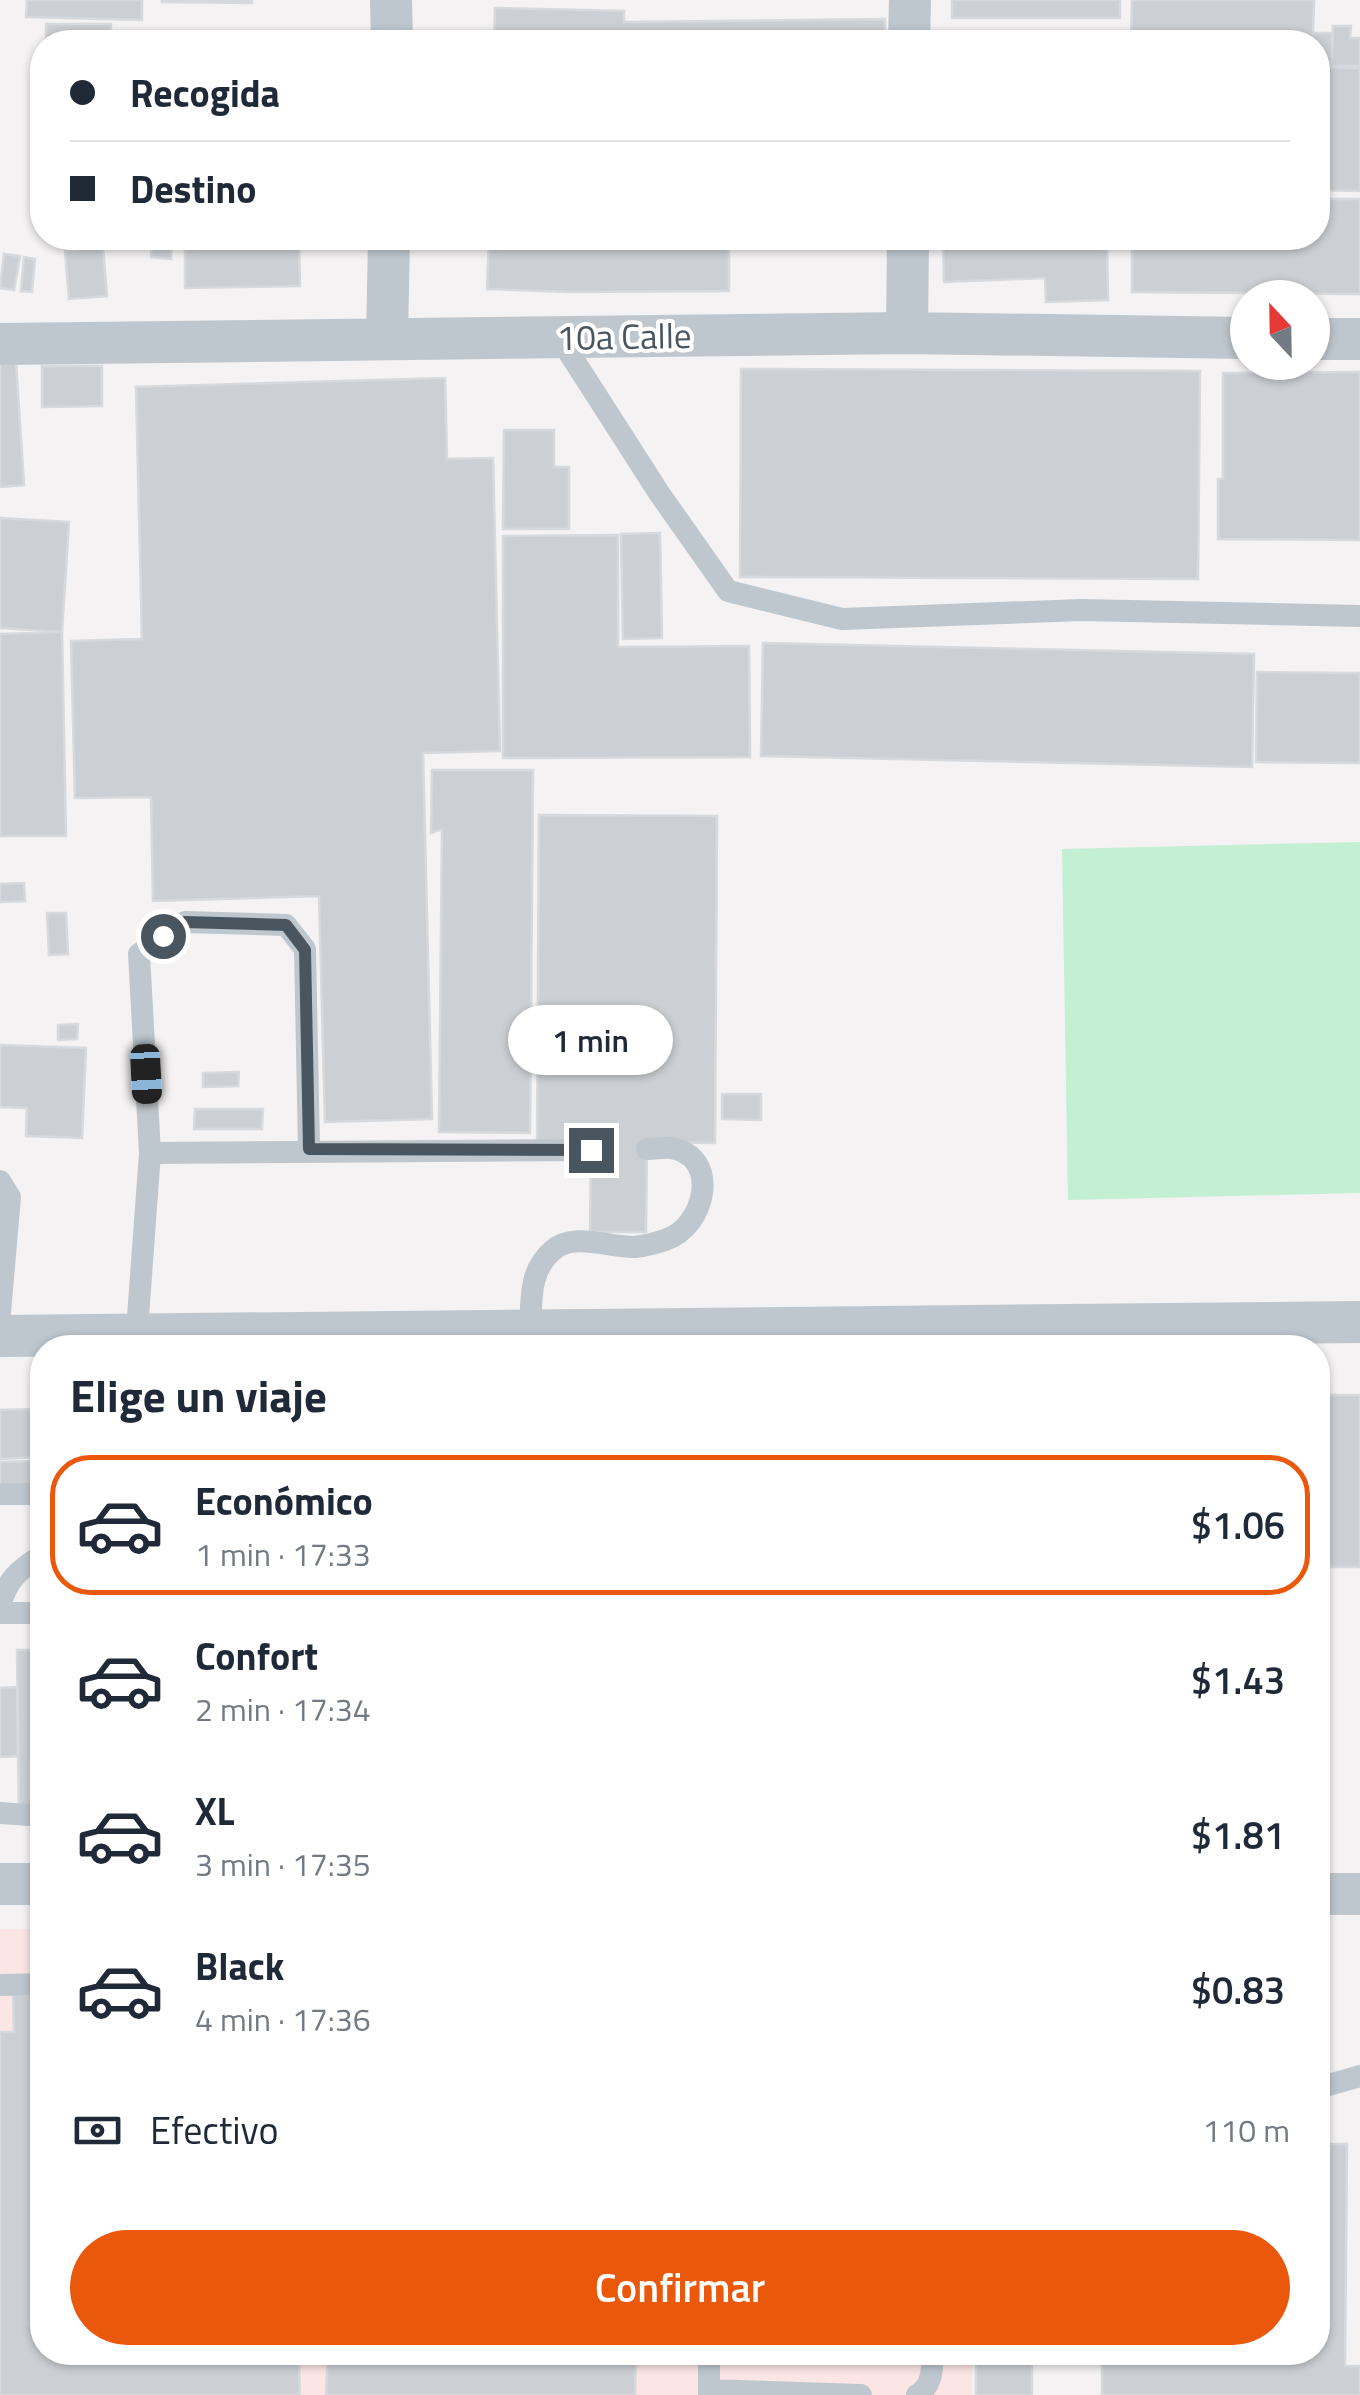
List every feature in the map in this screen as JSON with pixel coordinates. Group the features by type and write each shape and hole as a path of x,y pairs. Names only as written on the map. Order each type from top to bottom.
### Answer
{"street":[{"path":"392,0 392,30"},
{"path":"909,30 910,0"},
{"path":"388,339 389,250"},
{"path":"907,333 908,250"},
{"name":"10a Calle","path":"0,344 907,333 1230,338"},
{"path":"1330,339 1360,339"},
{"path":"404,1335 530,1330 1360,1322"},
{"path":"0,1336 30,1337"},
{"path":"0,1884 30,1884"},
{"path":"1330,1894 1360,1894"}],"lane":[{"path":"559,337 659,493 728,591 842,619 1081,610 1360,616"},
{"path":"136,1335 150,1153 139,954 185,922 286,925 305,950 309,1149"},
{"path":"530,1330 534,1274 553,1249 570,1240 636,1247 670,1238 692,1224 703,1177 690,1156 672,1148 647,1149"},
{"path":"150,1153 591,1150"},
{"path":"0,1180 10,1198 0,1312"},
{"path":"0,1494 30,1494"},
{"path":"0,1606 4,1589 16,1571 30,1562"},
{"path":"0,1613 30,1613"},
{"path":"0,1812 30,1815"},
{"path":"0,1985 30,1984"},
{"path":"1330,2085 1360,2076"},
{"path":"709,2365 709,2392 861,2395"},
{"path":"917,2395 925,2391 932,2365"}],"shaded area":[{"path":"0,1929 30,1929 30,2365 972,2365 972,2395 0,2395"}],"green space":[{"path":"1360,842 1360,1193 1068,1200 1062,849"}],"building":[{"path":"27,0 142,0 142,20 26,17"},
{"path":"252,0 252,3 162,2"},
{"path":"952,0 1120,0 1120,18 952,18"},
{"path":"1132,0 1314,0 1313,30 1131,30"},
{"path":"495,8 624,11 624,22 885,19 885,30 494,30"},
{"path":"46,24 111,24 111,30 46,30"},
{"path":"1333,26 1351,26 1350,38 1360,38 1360,66 1332,66"},
{"path":"1330,33 1332,33 1330,66"},
{"path":"1330,67 1360,68 1360,191 1330,190"},
{"path":"1330,199 1360,199 1360,294 1330,294 1330,280 1230,280 1230,293 1132,292 1132,250 1330,250"},
{"path":"103,250 107,296 69,299 65,251"},
{"path":"151,250 171,250 171,259 151,257"},
{"path":"185,250 299,250 300,286 185,288"},
{"path":"489,250 729,250 729,291 487,289"},
{"path":"943,250 1107,250 1108,300 1046,302 1045,278 944,282"},
{"path":"4,254 20,256 14,290 0,288"},
{"path":"24,257 35,259 32,292 21,291"},
{"path":"16,363 24,485 0,487 0,364"},
{"path":"42,366 102,366 102,406 42,407"},
{"path":"741,369 1200,371 1198,579 740,577"},
{"path":"1330,372 1360,372 1360,540 1218,539 1218,479 1223,479 1223,373 1230,373 1230,380 1330,380"},
{"path":"445,378 447,459 493,458 500,751 423,753 432,1119 325,1122 319,896 153,901 151,797 75,798 71,641 142,639 136,387"},
{"path":"504,430 554,430 554,467 569,467 569,529 503,529"},
{"path":"0,518 69,522 62,632 0,628"},
{"path":"660,533 662,638 623,639 621,534"},
{"path":"618,535 618,647 749,646 750,757 503,758 503,536"},
{"path":"62,632 66,836 0,836 0,634"},
{"path":"763,643 1254,654 1252,767 761,756"},
{"path":"1257,672 1360,673 1360,763 1256,762"},
{"path":"432,770 533,770 530,1133 439,1132 442,829 431,833"},
{"path":"539,815 717,816 715,1143 647,1142 646,1232 590,1232 591,1148 537,1147"},
{"path":"24,883 25,901 0,902 0,884"},
{"path":"47,913 66,913 68,954 49,955"},
{"path":"78,1024 77,1039 58,1040 58,1025"},
{"path":"0,1045 86,1048 82,1138 26,1136 27,1108 0,1107"},
{"path":"239,1072 238,1086 203,1087 203,1073"},
{"path":"722,1094 761,1094 761,1120 722,1119"},
{"path":"195,1109 263,1109 262,1129 194,1129"},
{"path":"1330,1395 1360,1395 1360,1567 1330,1567"},
{"path":"30,1409 30,1457 0,1459 0,1410"},
{"path":"30,1461 30,1487 0,1488 0,1462"},
{"path":"17,1650 30,1650 30,1812 19,1812"},
{"path":"17,1687 18,1756 0,1757 0,1688"},
{"path":"30,1994 30,2365 299,2365 300,2395 0,2395 0,2032 14,2032 13,1995"},
{"path":"1330,2144 1347,2144 1345,2366 1360,2366 1360,2395 1102,2395 1102,2365 1330,2365"},
{"path":"327,2365 636,2365 635,2395 326,2395"},
{"path":"976,2365 1032,2365 1032,2395 976,2395"}],"route":[{"path":"163,936 185,922 286,925 305,950 309,1149 591,1150"}]}
